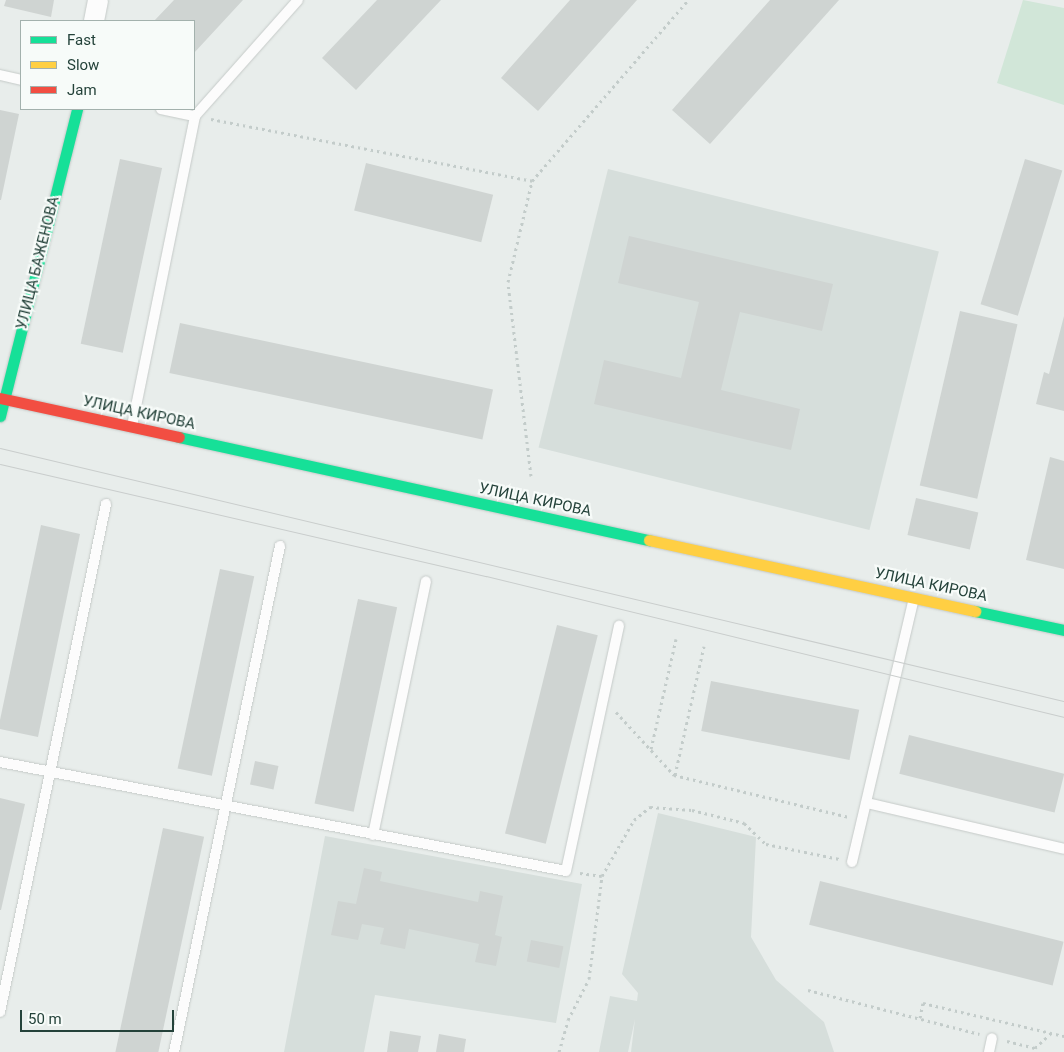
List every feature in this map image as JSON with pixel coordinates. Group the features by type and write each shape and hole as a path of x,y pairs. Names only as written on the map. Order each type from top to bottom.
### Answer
{"street":[{"path":"94,20 98,0"},
{"name":"УЛИЦА БАЖЕНОВА","path":"0,416 2,398 77,110"},
{"name":"УЛИЦА КИРОВА","path":"2,398 1064,630"}],"lane":[{"path":"131,427 195,116 298,0"},
{"path":"0,75 20,80"},
{"path":"166,110 195,116"},
{"path":"0,1012 52,772 106,504"},
{"path":"174,1052 280,546"},
{"path":"374,835 426,580"},
{"path":"852,862 914,597"},
{"path":"0,762 566,871 619,626"},
{"path":"867,803 1064,849"},
{"path":"989,1052 992,1038"}],"path":[{"path":"531,476 508,282 532,181 688,0"},
{"path":"195,116 532,181"},
{"path":"650,749 676,639"},
{"path":"674,775 704,646"},
{"path":"604,698 674,775 863,820"},
{"path":"559,1052 568,1020 589,979 602,876 634,820 650,807 692,810 744,823 766,844 852,862"},
{"path":"566,871 602,876"},
{"path":"808,990 1035,1048 1051,1033"},
{"path":"920,1018 923,1003 1064,1036"}],"shaded area":[{"path":"608,169 939,251 869,530 539,447"},
{"path":"658,813 756,837 751,937 776,980 824,1022 834,1052 631,1052 635,1019 628,1052 599,1052 610,996 637,1001 638,993 622,974"},
{"path":"325,836 582,884 556,1023 375,995 364,1052 284,1052"}],"green space":[{"path":"1023,0 1064,8 1064,105 997,83"}],"building":[{"path":"6,0 54,0 51,17 4,6"},
{"path":"174,0 243,0 195,52 195,20 155,20"},
{"path":"377,0 441,0 356,90 322,58"},
{"path":"570,0 637,0 538,111 501,78"},
{"path":"770,0 839,0 710,144 672,110"},
{"path":"0,110 19,114 1,200 0,200"},
{"path":"120,159 162,168 123,353 81,344"},
{"path":"1025,159 1062,170 1018,316 981,304"},
{"path":"366,163 493,195 481,242 354,211"},
{"path":"629,236 833,284 822,331 740,312 721,390 800,409 791,450 594,404 604,360 681,378 699,302 618,283"},
{"path":"960,311 1017,324 977,499 920,485"},
{"path":"1064,316 1064,411 1036,404 1044,372 1049,374"},
{"path":"180,323 493,390 482,439 169,373"},
{"path":"1050,457 1064,461 1064,569 1026,560"},
{"path":"916,498 978,512 970,549 907,535"},
{"path":"41,525 80,534 38,737 0,729 0,720"},
{"path":"220,569 254,576 212,776 178,769"},
{"path":"358,599 397,607 354,812 315,803"},
{"path":"557,625 598,635 546,844 505,834"},
{"path":"711,681 859,710 849,760 701,731"},
{"path":"909,735 1064,774 1055,813 899,774"},
{"path":"255,761 278,766 273,789 250,784"},
{"path":"0,798 25,804 1,910 0,910"},
{"path":"163,828 204,837 158,1052 115,1052"},
{"path":"364,868 382,872 380,881 478,902 480,891 503,896 495,935 502,937 496,966 475,962 479,944 409,929 405,949 380,944 384,928 362,924 358,940 331,935 338,901 356,904"},
{"path":"820,881 1064,942 1053,985 809,925"},
{"path":"531,940 563,946 559,968 527,962"},
{"path":"390,1031 421,1036 418,1052 387,1052"},
{"path":"439,1034 466,1039 464,1052 436,1052"}],"tram line":[{"path":"0,448 1064,701"},
{"path":"0,464 486,576 1064,717"}],"traffic: fast":[{"path":"0,416 77,110"},
{"path":"179,437 649,540"},
{"path":"975,611 1064,630"}],"traffic: slow":[{"path":"649,540 975,611"}],"traffic: jam":[{"path":"0,398 179,437"}]}
